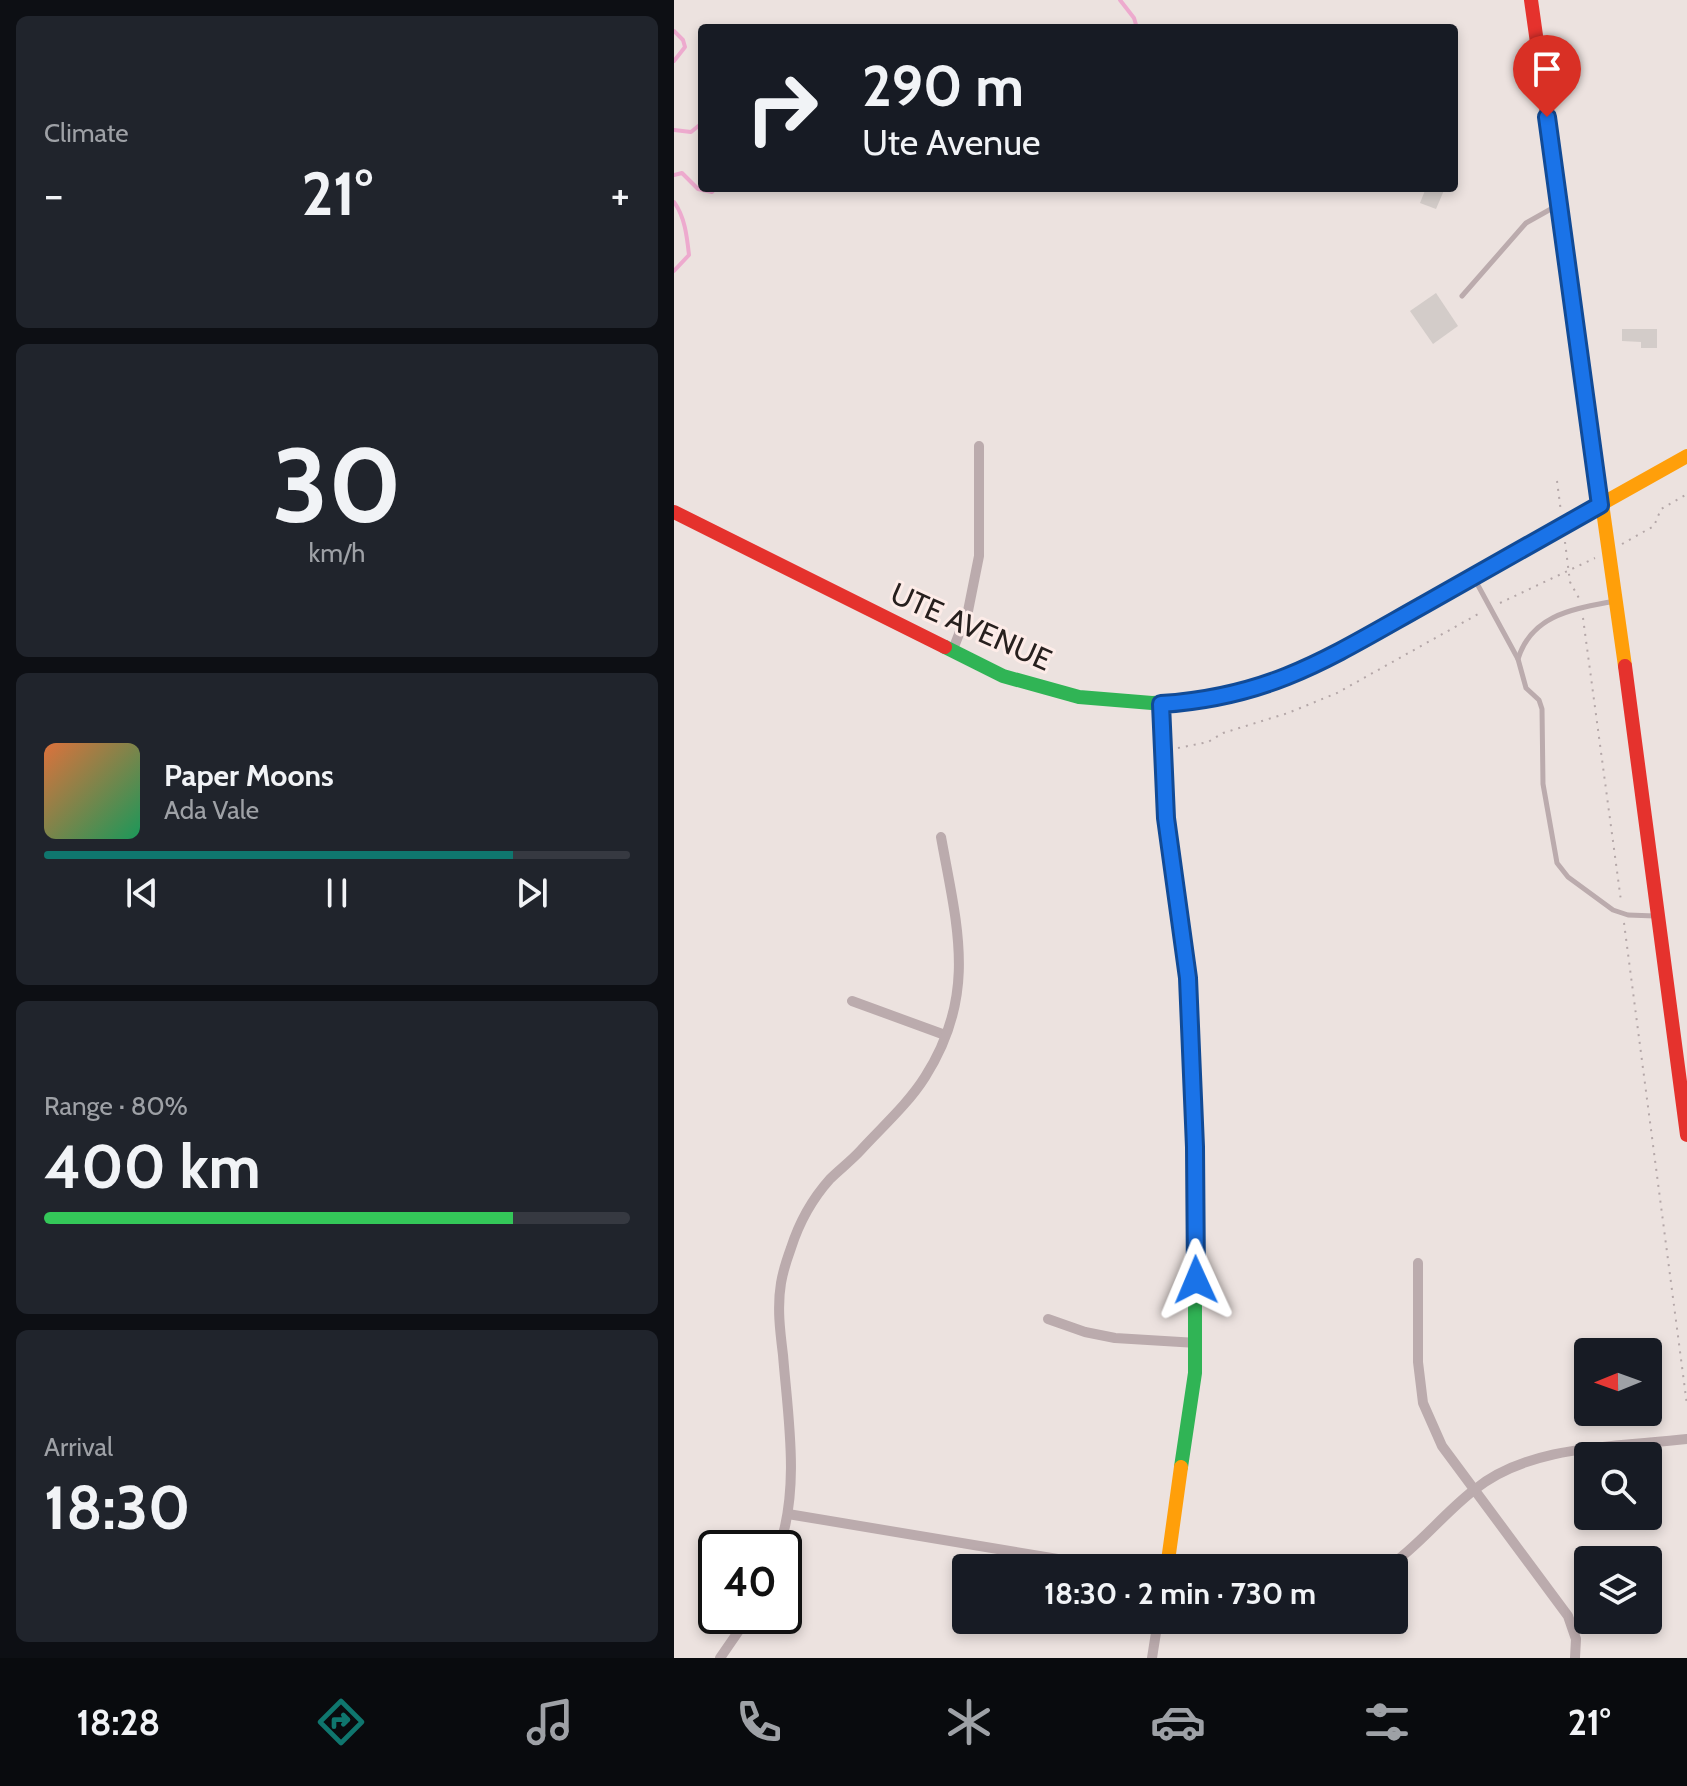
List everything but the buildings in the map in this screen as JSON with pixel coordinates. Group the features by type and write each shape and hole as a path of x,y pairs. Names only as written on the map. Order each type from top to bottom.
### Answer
{"street":[{"path":"1531,0 1687,1135"},
{"path":"952,652 968,611 979,556 979,446"},
{"name":"UTE AVENUE","path":"674,512 1003,676 1061,694 1106,701 1161,704 1243,692 1301,672 1687,456"},
{"path":"1161,704 1173,879 1188,978 1195,1147 1197,1343 1169,1554"},
{"path":"784,1530 791,1471 779,1317 781,1282 792,1244 807,1212 830,1180 858,1154 925,1078 945,1035 957,1000 961,967 959,934 941,837"},
{"path":"852,1001 945,1035"},
{"path":"1418,1263 1418,1362 1423,1403 1442,1446 1568,1616 1576,1639 1575,1658"},
{"path":"1048,1319 1085,1332 1115,1338 1197,1343"},
{"path":"1407,1554 1476,1488 1525,1461 1564,1453 1687,1439"},
{"path":"788,1514 1028,1554"},
{"path":"720,1658 737,1634"},
{"path":"1152,1658 1156,1634"}],"lane":[{"path":"1462,296 1526,223 1559,205"},
{"path":"1473,577 1518,659 1526,688 1539,700 1542,709 1543,784 1557,863 1579,886 1613,910 1623,914 1658,916"},
{"path":"1518,659 1527,638 1547,619 1558,613 1616,601"}],"path":[{"path":"1557,481 1568,572 1582,607 1687,1405"},
{"path":"1163,749 1191,748 1223,733 1288,713 1337,693 1491,608 1543,581 1554,580 1654,526 1661,509 1687,494"}],"waterway":[{"path":"1120,0 1136,24"},
{"path":"674,31 685,47 674,61"},
{"path":"674,130 691,132 698,126"},
{"path":"674,175 682,173 698,189"},
{"path":"674,202 683,221 689,255 674,271"}],"traffic: fast":[{"path":"945,647 1003,676 1079,697 1152,703 1189,701 1226,695 1301,672 1432,599"},
{"path":"1161,704 1166,818 1188,978 1195,1147 1195,1373 1181,1467"}],"traffic: slow":[{"path":"1568,263 1625,666"},
{"path":"1432,599 1687,456"},
{"path":"1169,1554 1181,1467"}],"traffic: jam":[{"path":"1531,0 1568,263"},
{"path":"674,512 945,647"},
{"path":"1625,666 1687,1135"}],"route":[{"path":"1196,1280 1195,1147 1188,978 1166,818 1161,704 1243,692 1301,672 1600,505 1547,117"}]}
